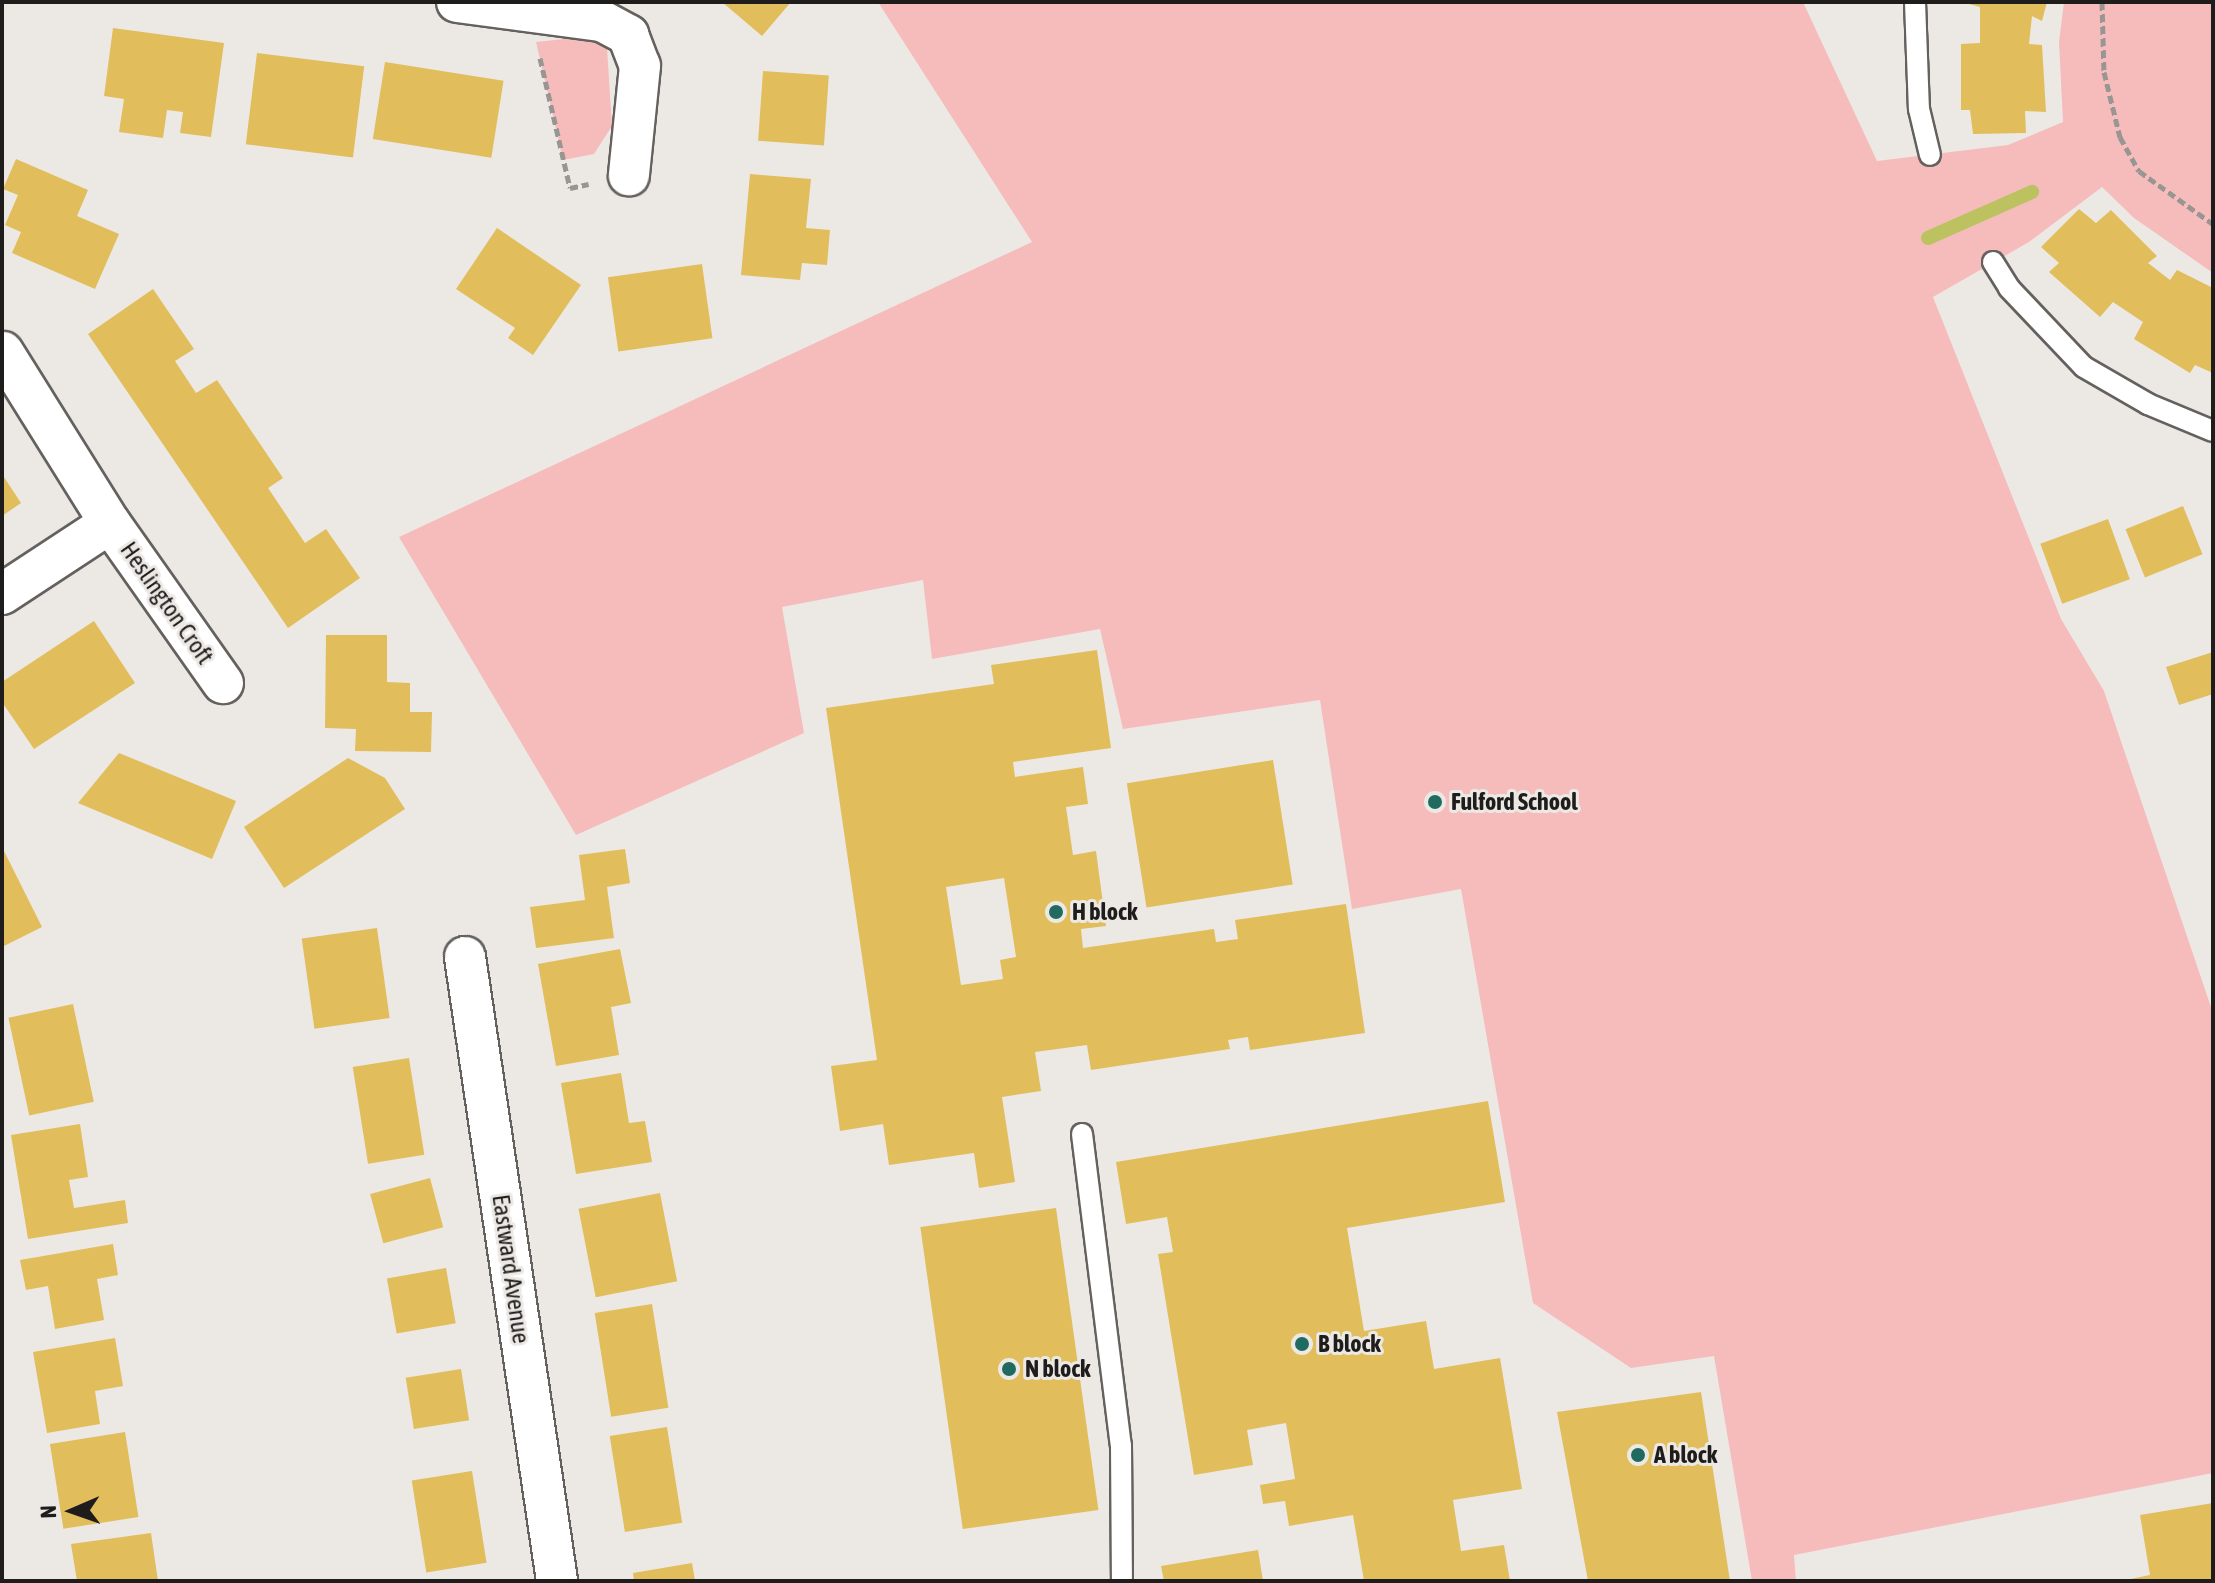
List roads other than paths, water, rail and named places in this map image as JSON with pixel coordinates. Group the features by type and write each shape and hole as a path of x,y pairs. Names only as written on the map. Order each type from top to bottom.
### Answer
{"street":[{"path":"457,2 602,21 628,35 640,66 629,175"},
{"name":"Heslington Croft","path":"3,352 110,523 223,683"},
{"name":"Heslington Croft","path":"2,594 110,523"},
{"name":"Eastward Avenue","path":"465,957 557,1581"}],"lane":[{"path":"1915,2 1919,109 1930,155"},
{"path":"1993,262 2009,288 2084,367 2148,404 2213,431"},
{"path":"1082,1134 1121,1445 1122,1581"}],"waterway":[{"path":"1928,238 2032,192"}],"place":[{"name":"Fulford School","path":"1435,802"},
{"name":"H block","path":"1056,912"},
{"name":"B block","path":"1302,1344"},
{"name":"N block","path":"1009,1369"},
{"name":"A block","path":"1638,1455"}]}
